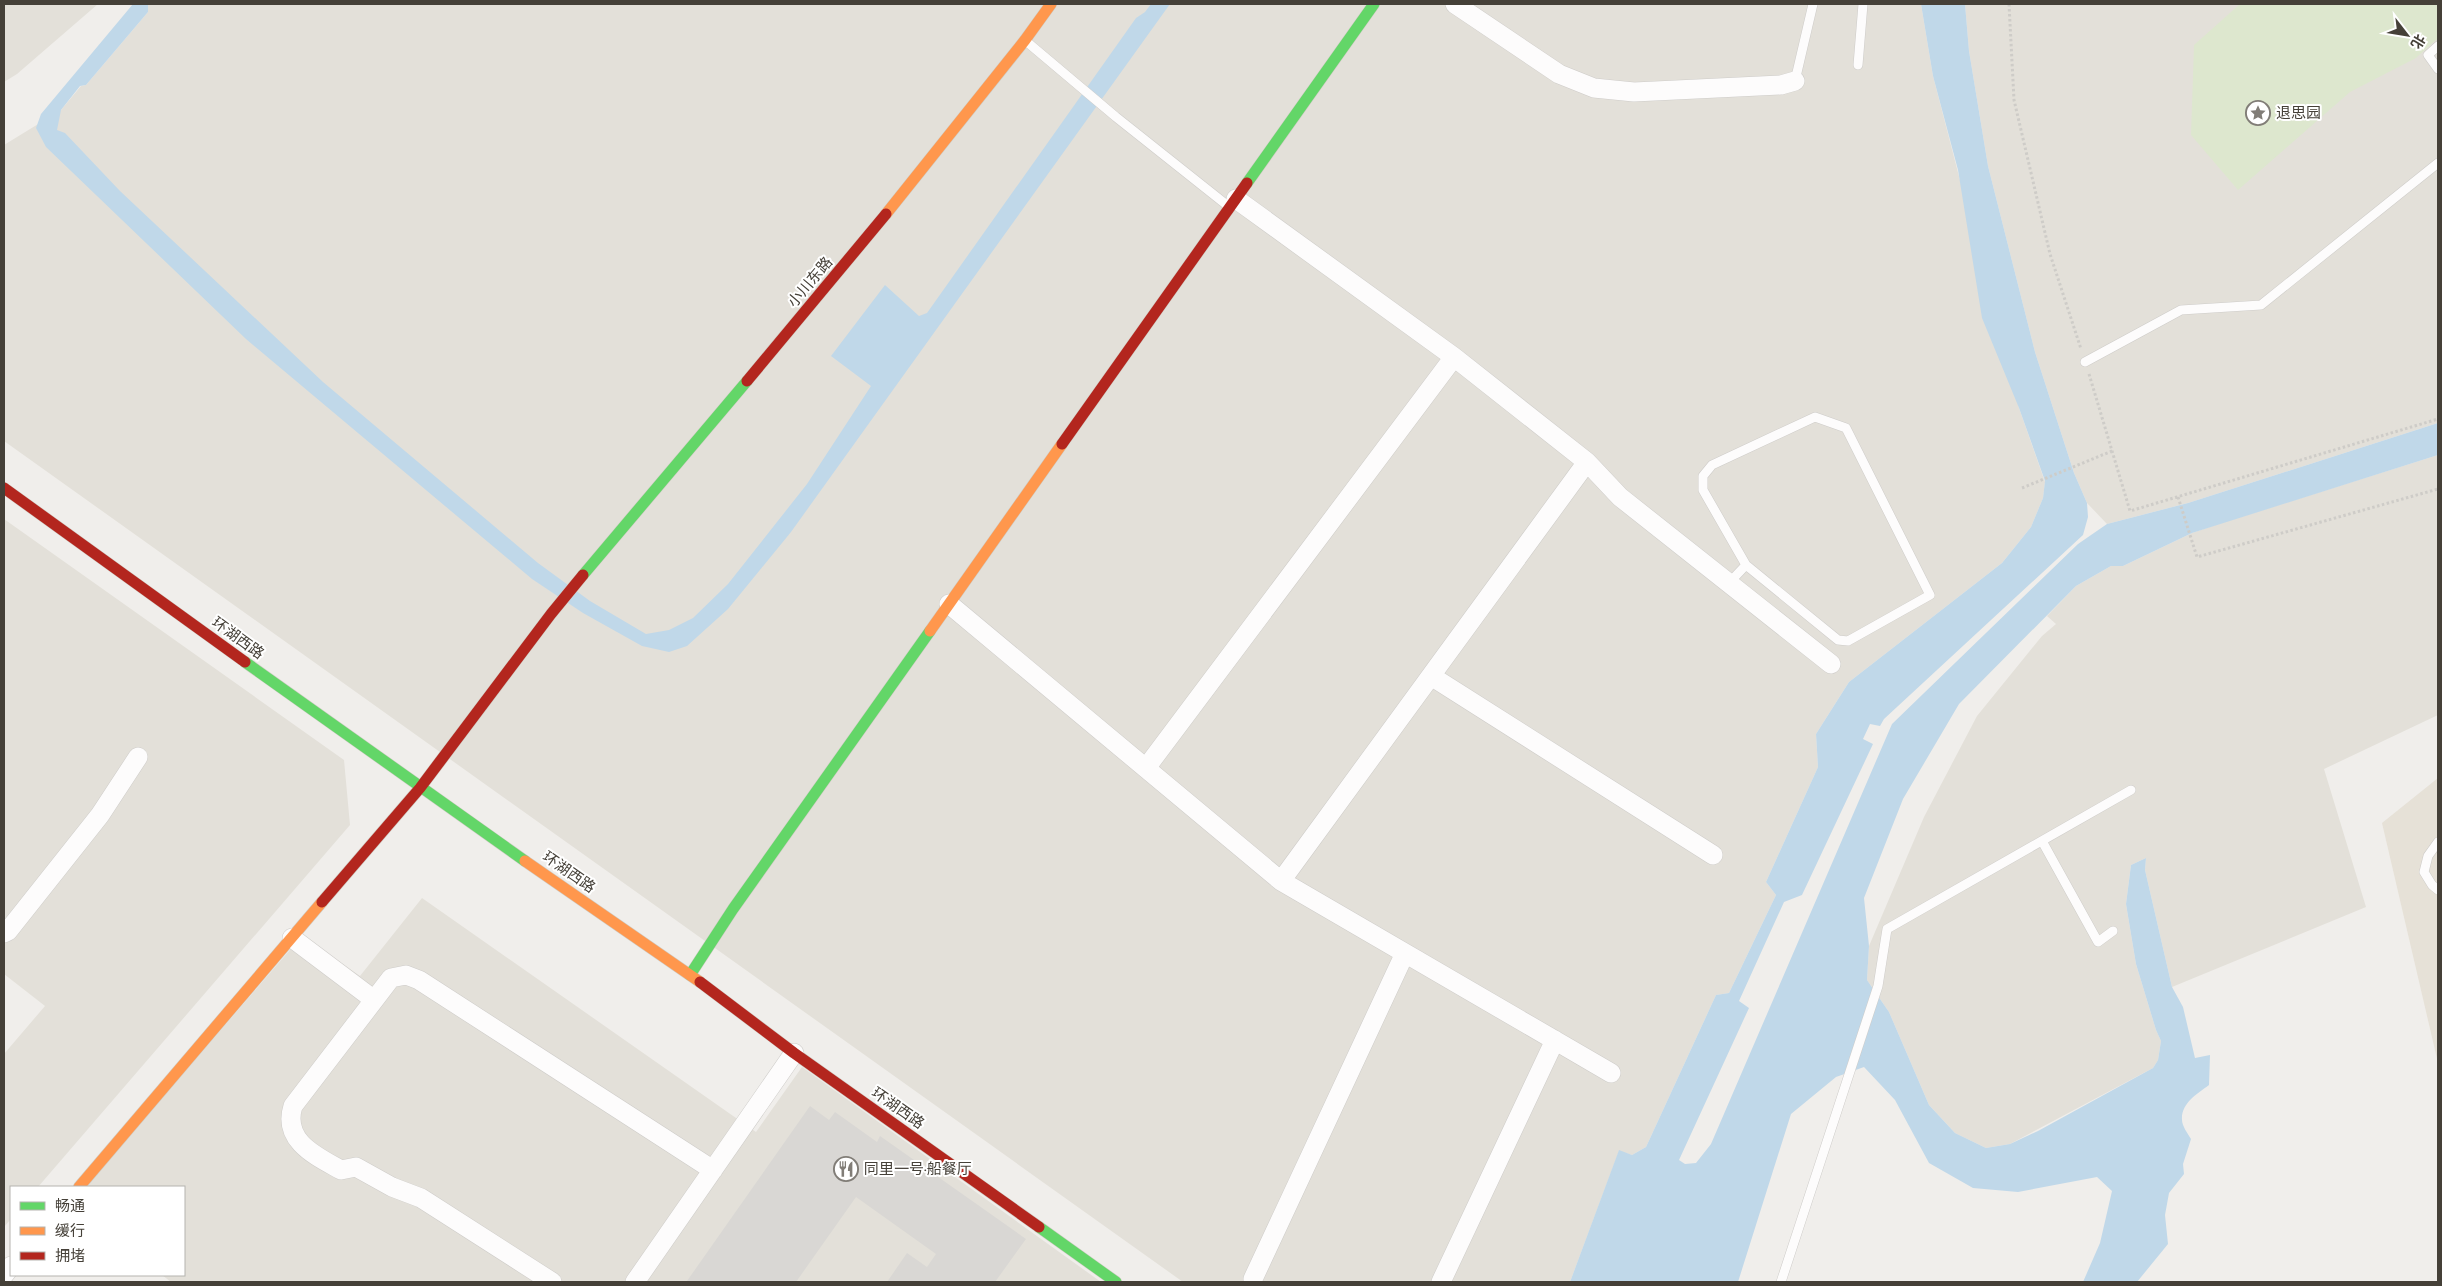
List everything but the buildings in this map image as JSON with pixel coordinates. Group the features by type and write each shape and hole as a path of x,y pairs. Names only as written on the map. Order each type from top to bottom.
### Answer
{"street":[{"name":"小川东路","path":"80,1186 420,788 551,614 912,183 1025,40 1051,4"},
{"path":"690,975 733,909 1374,4"},
{"path":"1455,4 1559,74 1594,88 1634,92 1781,85 1795,81"},
{"path":"1233,203 1454,357 1587,462 1620,496 1831,664"},
{"path":"1146,768 1454,357"},
{"path":"1281,881 1587,462"},
{"name":"环湖西路","path":"4,488 420,788 690,975 794,1053 1116,1282"},
{"path":"949,604 1281,881 1611,1073"},
{"path":"1431,676 1713,855"},
{"path":"4,933 8,931 100,815 138,757"},
{"path":"292,938 374,999"},
{"path":"1253,1279 1405,953"},
{"path":"552,1282 421,1198 392,1187 356,1167 341,1170 318,1157 295,1138 290,1118 293,1106 390,978 406,975 419,980 713,1170"},
{"path":"1441,1282 1555,1040"},
{"path":"636,1282 794,1053"}],"lane":[{"path":"1795,81 1813,4"},
{"path":"1858,65 1863,4"},
{"path":"1025,40 1116,117 1233,203"},
{"path":"2438,46 2428,55 2438,69"},
{"path":"2085,362 2181,310 2261,305 2438,163"},
{"path":"1815,417 1846,428 1930,596 1848,641 1838,640 1746,565 1703,490 1703,476 1712,465 1815,417"},
{"path":"1729,583 1746,565"},
{"path":"1781,1282 1878,986 1886,929 2131,790"},
{"path":"2042,841 2098,942 2113,931"},
{"path":"2438,842 2428,856 2424,872 2432,885 2438,890"}],"path":[{"path":"2022,488 2112,451"},
{"path":"2178,498 2197,557 2438,488"}],"shaded area":[{"path":"4,4 98,4 17,74 4,82"},
{"path":"148,4 1921,4 1933,76 2019,408 2045,482 2043,498 2031,527 2002,563 1849,682 1816,734 1818,767 1766,882 1776,895 1729,993 1716,995 1646,1147 1632,1155 1619,1151 1570,1282 1183,1282 4,441 4,145 61,110 81,86 86,85 148,12"},
{"path":"1965,4 2438,4 2438,423 2188,503 2107,524 2087,503 2074,473 2035,352 1988,166 1969,51"},
{"path":"2438,455 2438,715 2324,769 2366,907 2172,987 2145,870 2146,858 2131,865 2126,904 2136,964 2161,1041 2158,1060 2153,1068 2010,1144 1986,1148 1955,1133 1929,1105 1889,1012 1867,980 1869,946 1924,817 1977,716 2042,636 2056,624 2047,616 2076,586 2111,566 2123,566 2192,533 2221,523"},
{"path":"4,519 344,760 350,825 39,1186 10,1186 10,1220 4,1227 4,1054 45,1006 4,974"},
{"path":"2438,778 2438,1063 2382,823"},
{"path":"422,898 756,1132 802,1067 1101,1282 171,1282 163,1276 185,1276 185,1186 86,1186 302,936 360,976"}],"green space":[{"name":"退思园","path":"2240,4 2438,4 2438,38 2416,58 2350,92 2238,190 2191,135 2194,45"}],"water":[{"path":"133,4 148,4 148,12 86,85 80,86 61,110 57,130 65,133 120,191 323,382 538,563 590,601 646,634 669,630 693,618 728,584 807,484 871,386 831,356 885,285 919,316 927,313 1136,18 1145,12 1151,4 1170,4 791,532 728,609 687,646 669,652 642,646 583,613 532,579 246,339 46,147 36,128 41,114"},
{"path":"1921,4 1965,4 1969,51 1988,166 2035,352 2074,473 2087,503 2088,517 2083,535 1884,719 1880,726 1870,724 1863,739 1873,744 1802,895 1784,902 1739,1001 1749,1008 1679,1160 1685,1164 1696,1163 1711,1144 1892,724 2078,544 2107,524 2188,503 2438,423 2438,455 2192,533 2123,566 2111,566 2076,586 1959,704 1903,799 1864,898 1869,946 1867,980 1889,1012 1929,1105 1955,1133 1986,1148 2010,1144 2038,1131 2153,1068 2158,1060 2161,1041 2136,964 2126,904 2131,865 2146,858 2145,870 2172,987 2183,1007 2195,1058 2210,1055 2209,1085 2187,1104 2182,1114 2183,1125 2191,1139 2183,1164 2184,1174 2169,1193 2165,1215 2168,1244 2137,1282 2083,1282 2100,1243 2112,1191 2097,1177 2018,1192 1973,1188 1929,1163 1895,1100 1864,1067 1836,1077 1791,1114 1738,1282 1570,1282 1619,1150 1632,1155 1646,1147 1716,995 1729,993 1776,895 1766,882 1818,767 1816,734 1849,682 2002,563 2031,527 2043,498 2045,481 2019,408 1982,318 1958,170 1933,76"}],"traffic: fast":[{"path":"1247,183 1374,4"},
{"path":"583,575 747,381"},
{"path":"690,975 733,909 930,631"},
{"path":"245,662 525,861"},
{"path":"1039,1227 1116,1282"}],"traffic: slow":[{"path":"886,214 1025,40 1051,4"},
{"path":"930,631 1062,444"},
{"path":"525,861 700,982"},
{"path":"80,1186 322,902"}],"traffic: jam":[{"path":"1062,444 1247,183"},
{"path":"747,381 886,214"},
{"path":"4,488 245,662"},
{"path":"322,902 420,788 551,614 583,575"},
{"path":"700,982 794,1053 1039,1227"}],"place":[{"name":"退思园","path":"2258,113"},
{"name":"同里一号·船餐厅","path":"846,1169"}]}
